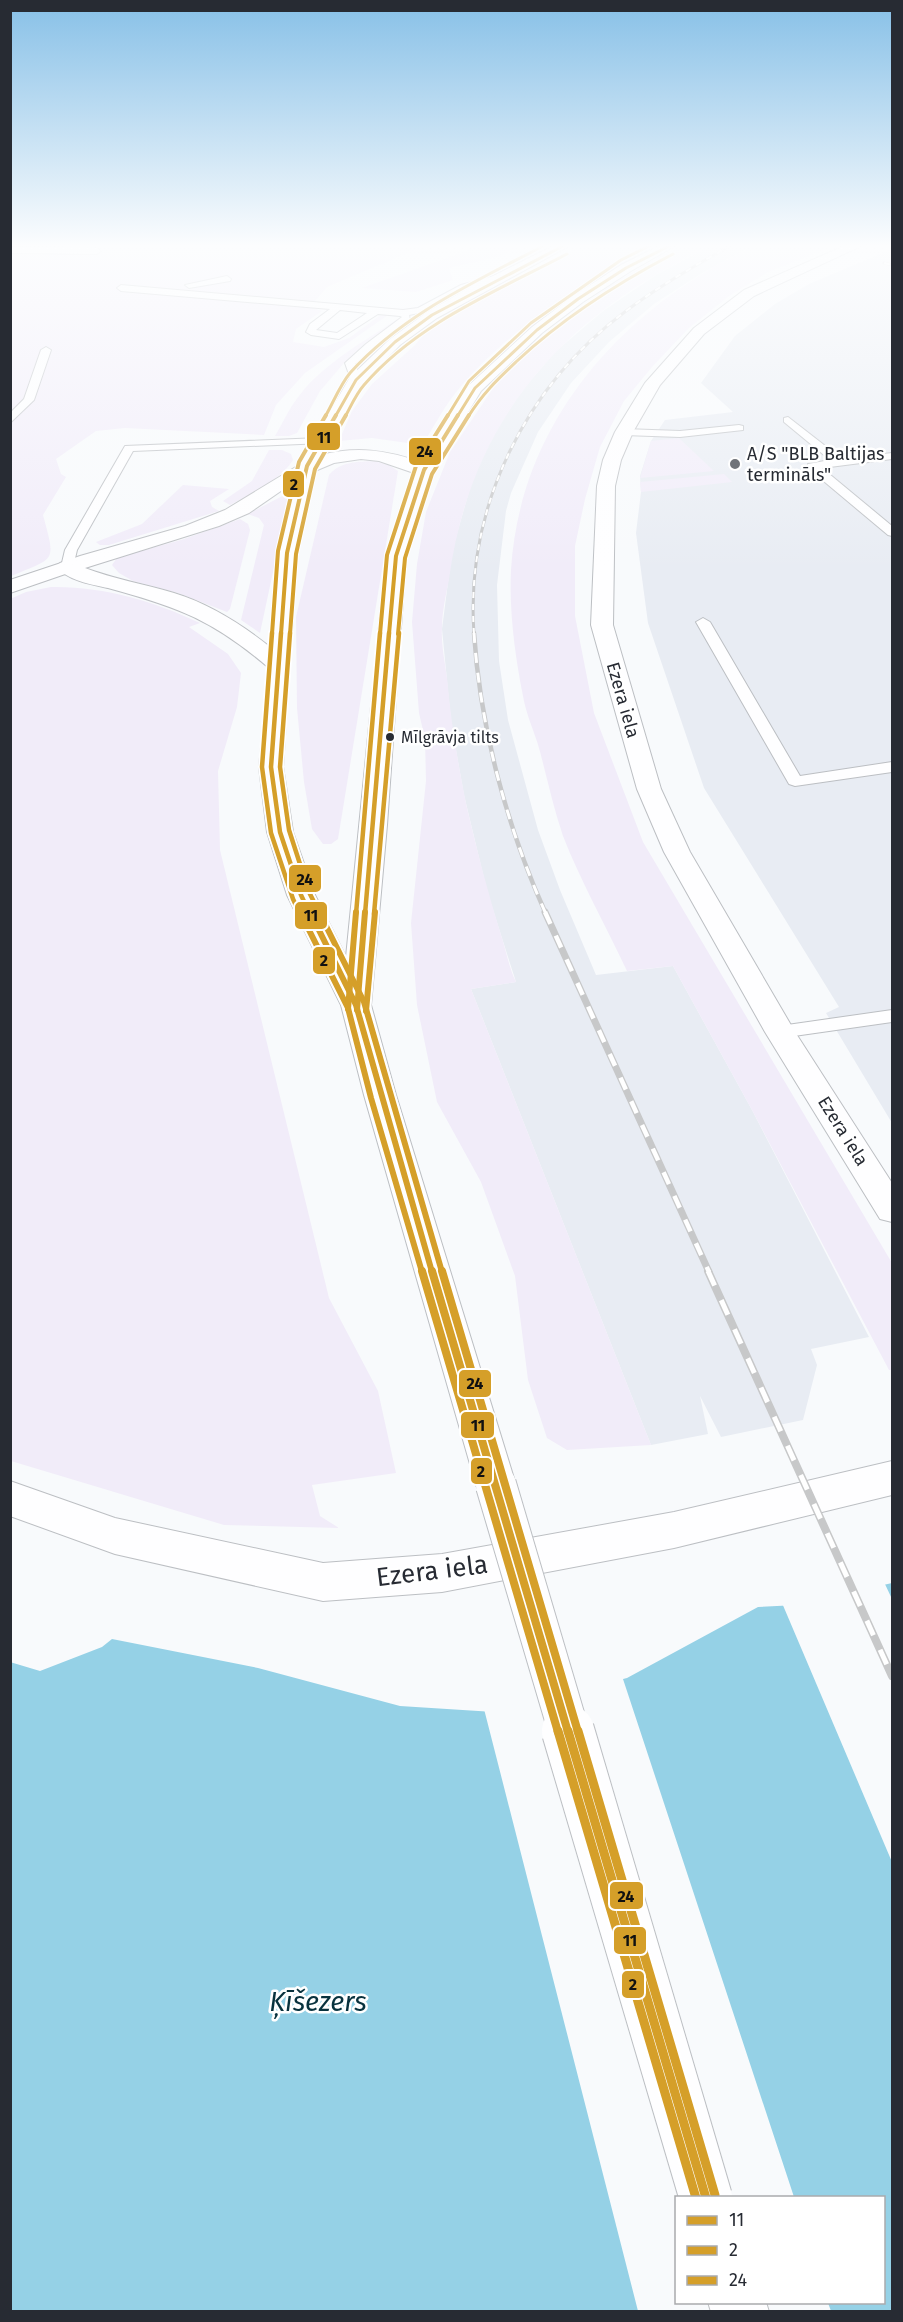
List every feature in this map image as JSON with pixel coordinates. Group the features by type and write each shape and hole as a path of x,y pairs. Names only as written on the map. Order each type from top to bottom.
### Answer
{"main road":[{"path":"381,354 356,380 308,466 287,553 271,767 280,831 302,895 356,1005 380,1095 705,2196"},
{"path":"356,1005 374,825 396,556 424,470 475,388 511,354"},
{"name":"Ezera iela","path":"678,354 653,383 624,432 612,460 606,486 602,625 649,789 677,852 780,1032 892,1210"},
{"path":"10,587 234,513 308,466 331,457 365,453 394,458 424,470"},
{"path":"67,567 87,577 159,595 194,607 248,638 279,666"},
{"name":"Ezera iela","path":"10,1498 115,1536 323,1582 454,1571 674,1530 892,1478"}],"lane":[{"path":"10,420 29,400 45,354"},
{"path":"356,380 350,363 360,354"},
{"path":"788,420 839,462"},
{"path":"624,432 680,434 739,428"},
{"path":"67,567 71,550 129,448 320,441"},
{"path":"892,456 812,466 892,532"},
{"path":"703,622 795,782 892,767"},
{"path":"780,1032 892,1016"}],"shaded area":[{"path":"10,354 332,354 305,373 276,405 264,435 125,428 96,431 56,459 61,474 66,477 43,515 50,542 49,556 37,565 11,576"},
{"path":"344,354 355,354 344,363 320,391 297,433 289,436 275,436 295,401 320,373"},
{"path":"405,354 492,354 454,395 422,445 372,438 339,441 352,411 372,384"},
{"path":"525,354 555,354 533,378 503,421 479,468 461,521 445,597 443,647 458,760 487,888 516,982 471,989 651,1445 567,1450 547,1438 528,1380 515,1276 481,1182 437,1102 417,1005 411,923 426,781 425,739 419,713 412,622 417,564 426,512 450,452 496,384"},
{"path":"553,354 598,354 571,383 538,432 511,493 506,511 497,585 499,661 508,720 538,830 560,890 596,975 673,966 752,1110 869,1337 811,1349 817,1365 803,1420 721,1437 700,1396 708,1434 651,1445 471,989 516,982 487,891 464,795 451,722 442,629 452,551 472,481 491,439 519,394"},
{"path":"606,354 664,354 624,401 600,447 585,499 575,546 575,616 594,713 643,842 892,1263 892,1370 889,1370 673,966 627,971 585,887 563,836 524,703 515,649 511,570 519,516 534,465 558,418 587,375"},
{"path":"722,354 892,354 892,1123 826,1013 839,1007 704,788 648,623 636,533 641,492 640,476 651,441 665,420 733,412 701,383"},
{"path":"679,438 714,471 640,478 651,441"},
{"path":"269,450 282,450 291,454 293,460 281,474 256,491 230,505 223,501 252,481"},
{"path":"374,461 389,465 398,471 338,839 331,844 323,844 312,829 304,782 297,708 296,617 329,475 344,465"},
{"path":"724,474 732,482 641,492 640,482"},
{"path":"183,485 229,489 210,501 212,507 219,511 109,545 100,545 96,542 142,524"},
{"path":"290,492 260,633 241,620 264,525 259,518 248,514"},
{"path":"240,519 248,524 250,530 230,609 227,612 178,593 133,581 119,573 112,565 117,558 122,556 181,540"},
{"path":"51,587 89,589 127,596 200,623 189,627 228,654 241,673 237,707 218,771 220,850 329,1298 378,1391 396,1473 312,1485 320,1516 339,1528 224,1525 11,1461 10,599 26,592"}],"water":[{"name":"Ķīšezers","path":"892,1583 892,2311 11,2311 10,1662 40,1671 102,1647 112,1639 258,1668 400,1706 494,1712 627,1678 758,1607 797,1605"}],"pier":[{"path":"884,1582 892,1599 892,1862 782,1603 796,1602"},
{"path":"622,1676 794,2196 675,2196 675,2304 828,2304 831,2311 638,2311 484,1709 494,1709"}],"railway":[{"path":"474,633 474,587 480,541 492,496 509,453 531,413 558,375 577,354"},
{"path":"474,633 477,669 489,741 519,847 546,914"},
{"path":"545,912 709,1272"},
{"path":"708,1271 892,1676"}],"transit line":[{"name":"2","path":"370,354 349,374 299,462 278,551 262,767 271,833 293,899 348,1008 371,1098 695,2196"},
{"name":"11","path":"382,354 356,380 307,466 287,553 271,767 280,832 301,895 356,1005 380,1095 705,2196"},
{"name":"24","path":"395,354 363,386 315,469 296,554 280,767 289,830 309,892 364,1002 715,2195"},
{"name":"24","path":"348,1009 387,555 416,466 469,381 497,354"},
{"name":"11","path":"357,1010 396,556 424,470 475,388 511,354"},
{"name":"2","path":"366,1011 405,558 432,474 482,394 524,354"}],"place":[{"name":"A/S \"BLB Baltijas termināls\"","path":"735,464"},
{"name":"Mīlgrāvja tilts","path":"390,737"}]}
